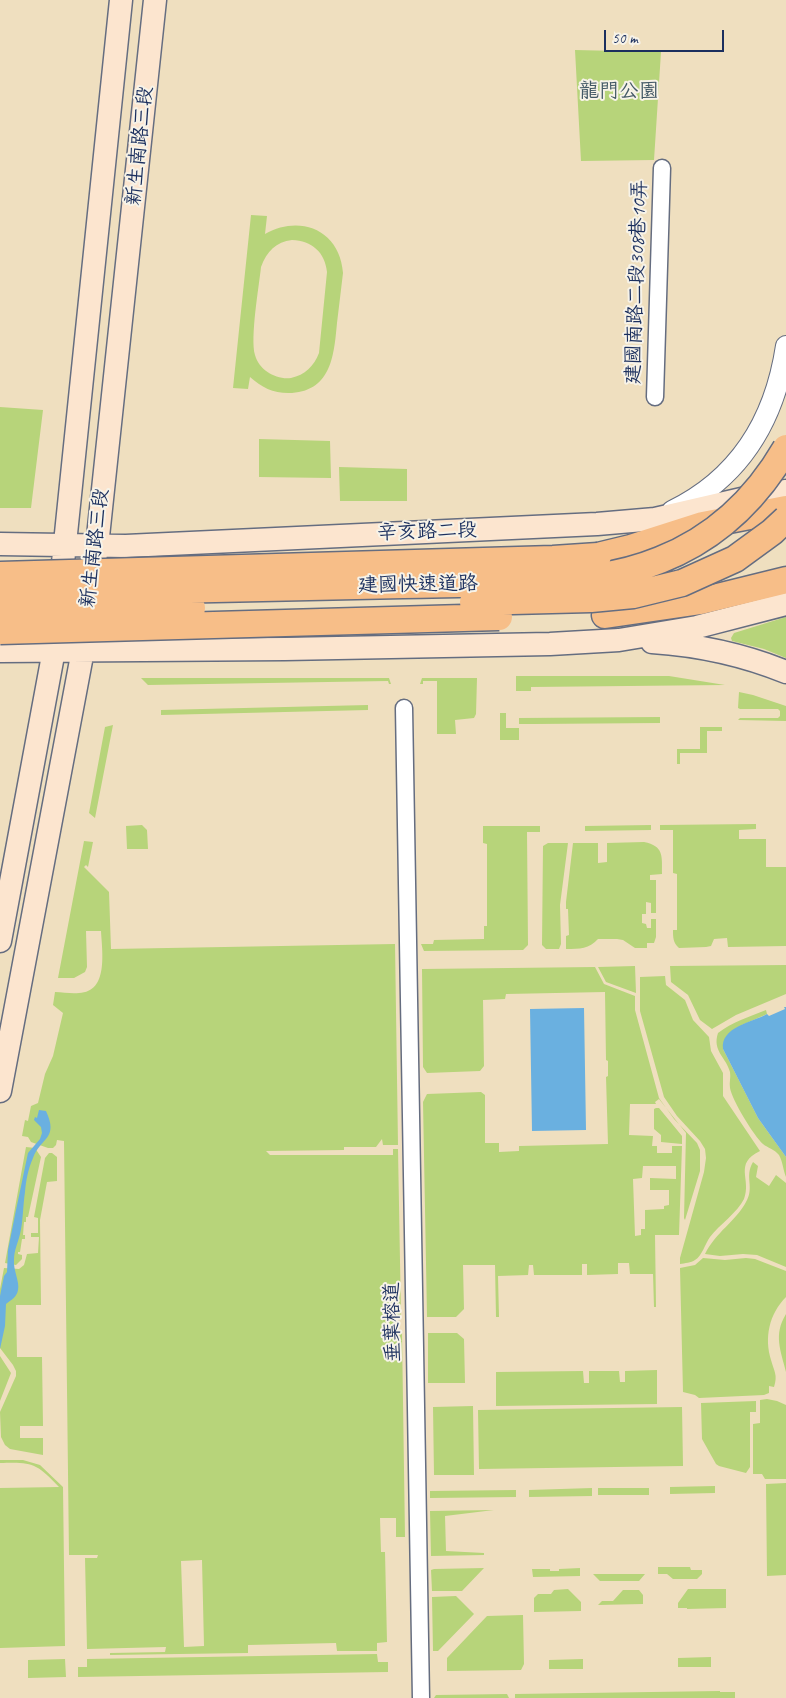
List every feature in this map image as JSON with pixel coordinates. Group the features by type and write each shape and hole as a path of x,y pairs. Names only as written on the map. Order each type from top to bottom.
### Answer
{"highway":[{"name":"建國快速道路","path":"0,593 501,583 585,580 609,576 662,560 690,546 712,531 739,511 761,486 786,448"},
{"path":"0,575 553,559 598,556 632,548 703,525 786,509"},
{"name":"建國快速道路","path":"0,612 591,599 633,595 682,583 735,559 772,532 786,519"},
{"path":"0,631 605,615 701,601 786,580"}],"main road":[{"name":"新生南路三段","path":"0,941 54,650 121,0"},
{"name":"新生南路三段","path":"0,1091 82,650 96,546 155,0"},
{"name":"辛亥路二段","path":"0,544 96,546 428,533 597,524 655,519 760,494 786,491"},
{"path":"0,651 285,649 540,644 619,640 697,627 786,604"},
{"path":"619,640 670,644 720,652 768,664 786,672"}],"street":[{"name":"建國南路二段308巷10弄","path":"655,397 662,168"},
{"path":"655,519 687,504 716,483 741,457 760,428 775,396 782,371 786,335"},
{"name":"垂葉榕道","path":"404,708 421,1698"}],"green space":[{"name":"龍門公園","path":"575,50 661,52 654,160 581,161"},
{"path":"251,215 267,216 265,234 278,228 292,226 304,226 316,230 326,236 334,246 340,258 343,273 332,358 323,378 305,390 292,393 274,391 264,387 250,377 248,389 233,388","holes":["292,240 299,241 316,249 326,265 327,272 319,353 312,366 305,372 296,377 285,378 269,373 257,360 254,347 255,312 261,267 266,256 281,243"]},
{"path":"0,407 43,410 31,508 0,508"},
{"path":"259,439 330,441 331,478 259,477"},
{"path":"339,467 407,469 407,501 340,501"},
{"path":"786,617 786,658 764,649 732,641 731,638 734,633"},
{"path":"516,676 669,676 725,685 531,687 531,691 516,691"},
{"path":"141,678 389,678 391,684 388,681 148,685"},
{"path":"422,678 477,678 476,714 474,718 455,720 456,734 437,734 437,681 423,681 423,684 420,684"},
{"path":"739,692 786,706 786,721 738,720 740,718 778,718 780,716 778,709 738,708"},
{"path":"368,705 368,710 161,715 161,710"},
{"path":"500,713 506,713 506,728 519,728 519,740 500,740"},
{"path":"660,717 660,723 519,724 519,718"},
{"path":"113,725 95,818 89,813 105,727"},
{"path":"700,727 722,727 722,731 707,731 707,753 680,753 680,764 677,764 677,749 700,749"},
{"path":"756,824 756,829 739,830 739,839 766,839 766,867 786,867 786,946 728,947 727,938 714,939 711,946 679,948 674,942 673,935 673,930 677,930 677,874 673,873 673,830 660,830 660,825"},
{"path":"142,825 147,830 148,849 127,849 126,826"},
{"path":"651,825 651,830 585,831 585,826"},
{"path":"483,826 540,826 540,832 527,832 528,945 523,950 424,951 421,944 433,944 434,940 484,939 484,926 487,926 487,844 483,843"},
{"path":"84,841 93,842 88,867 86,865 84,867 109,892 111,949 395,944 398,1145 383,1145 382,1139 376,1147 344,1147 344,1150 266,1151 270,1155 393,1155 393,1149 398,1149 401,1317 396,1318 396,1333 402,1333 405,1537 396,1537 396,1518 380,1518 381,1552 385,1552 387,1642 377,1643 377,1651 337,1651 336,1643 248,1645 248,1653 110,1655 110,1653 165,1652 166,1647 87,1649 85,1558 97,1558 98,1555 69,1555 64,1141 57,1140 53,1148 48,1148 31,1142 28,1137 22,1136 25,1120 28,1121 31,1106 38,1103 45,1074 53,1056 63,1013 53,1005 55,992 79,993 89,991 95,986 102,969 101,931 86,931 87,967 85,972 74,978 58,978","holes":["202,1560 204,1646 184,1647 181,1561"]},
{"path":"644,842 655,846 662,857 662,874 650,875 650,880 656,880 656,913 651,913 651,903 646,902 646,914 642,914 642,923 646,924 647,928 651,928 651,919 656,919 654,943 647,943 647,948 635,948 623,940 598,939 584,948 566,949 566,936 569,935 566,902 573,843 598,843 598,863 607,862 607,843"},
{"path":"548,843 568,843 560,905 561,944 559,949 546,949 542,945 543,846"},
{"path":"786,965 786,994 736,1015 712,1029 700,1020 688,995 671,982 670,966"},
{"path":"635,966 636,993 606,982 598,967"},
{"path":"595,967 604,984 635,996 635,1010 659,1098 666,1108 659,1099 655,1102 656,1104 630,1104 629,1135 653,1136 652,1146 657,1146 657,1153 672,1153 672,1146 682,1146 679,1235 655,1235 656,1307 654,1307 653,1274 630,1274 629,1263 618,1263 618,1274 587,1275 587,1264 582,1264 582,1275 534,1275 533,1265 529,1265 528,1275 498,1276 499,1317 496,1317 495,1265 463,1265 464,1309 456,1317 427,1317 423,1102 427,1094 481,1092 485,1095 485,1143 499,1143 499,1152 519,1151 519,1146 608,1144 606,1077 608,1076 608,1061 606,1060 605,992 506,994 505,999 483,1000 484,1066 480,1071 427,1073 423,1067 422,969","holes":["643,1166 676,1166 676,1179 650,1178 650,1190 669,1190 669,1205 664,1206 664,1209 645,1210 645,1229 641,1229 641,1235 635,1236 633,1179 642,1178"]},
{"path":"665,976 666,985 685,1000 693,1020 709,1037 711,1051 723,1073 723,1096 760,1151 747,1161 745,1167 746,1192 741,1204 710,1237 702,1253 697,1258 692,1262 680,1264 706,1158 705,1149 700,1141 677,1116 664,1097 640,1011 640,977"},
{"path":"766,1010 767,1014 742,1025 723,1044 723,1049 758,1118 786,1157 786,1177 779,1155 759,1140 739,1109 730,1088 730,1072 717,1045 718,1033 723,1029"},
{"path":"659,1108 682,1136 682,1144 661,1142 661,1135 654,1129 654,1109"},
{"path":"679,1124 697,1143 700,1150 700,1171 685,1220 684,1218 686,1133"},
{"path":"26,1147 35,1148 41,1157 28,1217 26,1217 26,1222 24,1222 23,1235 25,1235 25,1239 22,1239 20,1252 18,1252 18,1254 22,1255 22,1259 16,1265 5,1263"},
{"path":"49,1153 57,1157 57,1181 47,1182 40,1220 41,1305 16,1305 17,1357 42,1357 43,1426 20,1426 20,1438 43,1438 43,1455 10,1449 5,1445 1,1437 0,1412 16,1376 16,1371 0,1348 0,1289 4,1268 19,1269 24,1265 27,1254 38,1253 39,1237 31,1237 31,1233 38,1233 38,1218 34,1217 45,1158"},
{"path":"753,1162 758,1166 756,1177 769,1186 776,1175 786,1183 786,1267 757,1255 720,1256 705,1254 715,1239 742,1209 749,1197 749,1172"},
{"path":"703,1258 725,1260 755,1259 786,1271 786,1297 772,1319 768,1335 769,1352 776,1376 774,1387 769,1386 769,1393 764,1395 699,1398 683,1392 680,1268 695,1265"},
{"path":"786,1314 786,1372 780,1350 779,1336"},
{"path":"428,1333 457,1333 464,1339 465,1383 428,1383"},
{"path":"0,1356 11,1373 0,1401"},
{"path":"657,1370 657,1404 496,1406 496,1372 583,1371 584,1383 589,1383 589,1371 619,1371 620,1382 625,1382 625,1371"},
{"path":"767,1399 786,1405 786,1479 765,1479 762,1474 753,1474 753,1424 760,1423 760,1400"},
{"path":"756,1401 756,1412 750,1412 750,1467 746,1473 719,1466 702,1439 701,1403"},
{"path":"473,1406 474,1475 434,1475 433,1407"},
{"path":"682,1407 683,1466 479,1469 478,1410"},
{"path":"0,1460 23,1460 40,1465 63,1487 65,1646 0,1648 0,1488 59,1487 45,1473 33,1466 20,1463 0,1463"},
{"path":"786,1483 786,1575 767,1576 766,1484"},
{"path":"715,1486 715,1493 670,1494 670,1487"},
{"path":"592,1488 592,1496 529,1497 529,1490"},
{"path":"598,1488 649,1488 649,1495 598,1495"},
{"path":"516,1490 516,1497 430,1498 430,1491"},
{"path":"494,1510 445,1516 446,1551 484,1553 484,1555 431,1556 430,1511"},
{"path":"658,1567 690,1567 691,1570 702,1570 702,1574 697,1579 673,1579 667,1574 658,1574"},
{"path":"484,1568 462,1591 432,1591 431,1570"},
{"path":"580,1568 580,1576 533,1577 532,1569 559,1571 559,1569"},
{"path":"593,1574 645,1574 639,1581 600,1581"},
{"path":"568,1589 581,1602 581,1611 534,1612 534,1598 538,1594 551,1594 554,1590"},
{"path":"688,1589 726,1589 726,1608 678,1608 678,1603"},
{"path":"623,1590 639,1590 643,1595 643,1604 598,1605 602,1601 613,1601"},
{"path":"456,1596 474,1614 438,1651 433,1651 432,1597"},
{"path":"523,1615 524,1664 521,1670 447,1671 447,1658 487,1616"},
{"path":"377,1654 378,1662 388,1662 388,1672 78,1677 78,1667 87,1667 87,1659"},
{"path":"711,1657 711,1667 678,1667 678,1658"},
{"path":"65,1659 66,1677 28,1678 28,1660"},
{"path":"583,1659 583,1669 549,1669 549,1660"},
{"path":"735,1692 735,1698 515,1698 515,1694"},
{"path":"507,1694 509,1698 434,1698 436,1695"}],"water":[{"path":"784,1007 786,1007 786,1157 758,1118 723,1049 723,1042 732,1030 767,1014 769,1016 785,1009"},
{"path":"584,1008 586,1130 532,1131 530,1009"},
{"path":"39,1110 46,1111 51,1127 50,1133 36,1151 31,1162 25,1188 21,1230 14,1256 18,1290 15,1296 6,1304 5,1326 0,1349 0,1296 4,1276 7,1272 8,1250 28,1153 40,1139 42,1133 41,1127 34,1120 35,1117 37,1118"}]}
